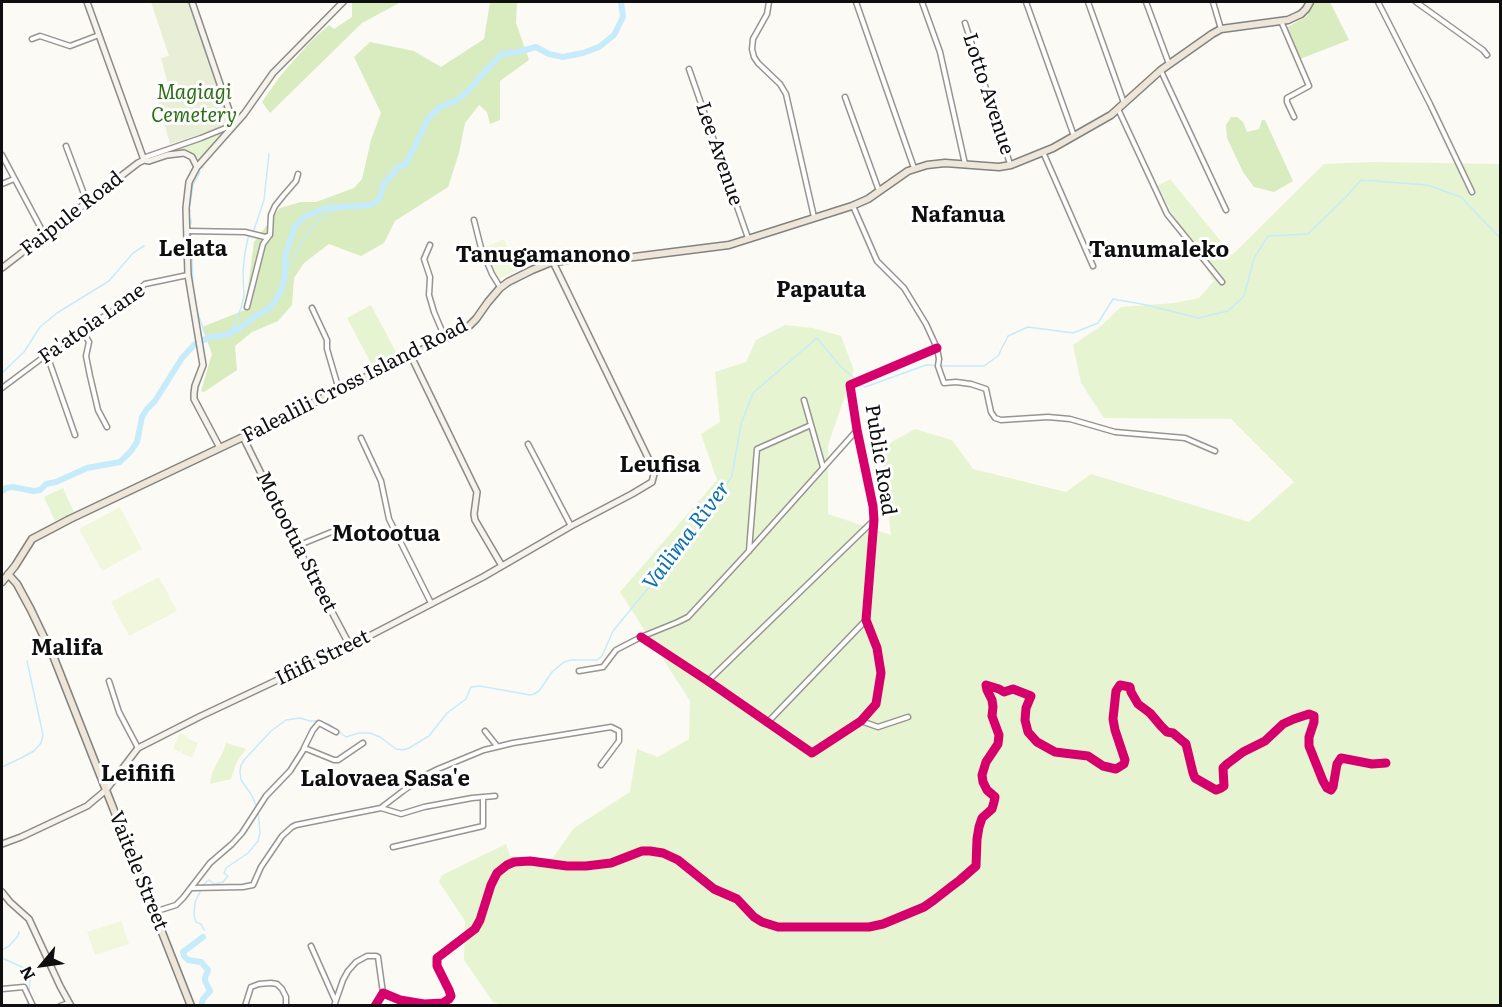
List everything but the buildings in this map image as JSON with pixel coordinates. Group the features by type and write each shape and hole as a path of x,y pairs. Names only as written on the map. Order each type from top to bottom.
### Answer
{"main road":[{"path":"87,2 144,160 149,161 167,155 184,153 192,157 197,167"},
{"path":"192,2 234,125"},
{"path":"220,448 194,399 195,386 203,364 188,275 187,192 189,182 197,167 244,114 281,64 343,2"},
{"name":"Falealili Cross Island Road","path":"2,582 32,539 467,328 500,288 532,270 553,262 568,260 634,257 729,245 852,206 868,199 908,171 927,165 945,163 999,167 1011,165 1074,137 1118,110 1161,70 1221,29 1296,17 1306,9 1310,2"},
{"name":"Faipule Road","path":"2,268 144,160"},
{"name":"Ifiifi Street","path":"2,844 87,806 106,790 138,748 350,646 502,566 648,485 654,478 654,471 553,262"},
{"path":"411,356 477,492 475,520 502,566"},
{"name":"Motootua Street","path":"243,437 350,646"},
{"path":"2,570 8,574"},
{"name":"Vaitele Street","path":"8,574 17,584 54,658 191,1005"},
{"path":"2,892 29,919 70,1004"}],"street":[{"path":"769,2 766,14 753,39 752,49 758,63 780,84 786,94 814,218"},
{"path":"856,2 914,168"},
{"path":"922,2 940,52 965,165"},
{"path":"1026,2 1074,137"},
{"path":"1088,2 1124,104"},
{"path":"1146,2 1169,64"},
{"path":"1213,2 1221,29"},
{"path":"1378,2 1472,192"},
{"path":"1416,2 1487,55"},
{"path":"1281,21 1310,86 1287,98 1294,117"},
{"name":"Lotto Avenue","path":"965,23 1011,165"},
{"path":"32,39 40,36 70,46 99,35"},
{"name":"Lee Avenue","path":"689,69 748,239"},
{"path":"1161,70 1226,210"},
{"path":"845,97 879,191"},
{"path":"1118,110 1167,214 1222,282"},
{"path":"144,160 146,157 234,125"},
{"path":"66,146 87,203"},
{"path":"1044,152 1093,266"},
{"path":"2,155 45,236"},
{"path":"248,307 263,244 270,235 271,215 275,206 297,181 298,174"},
{"path":"2,184 14,179"},
{"path":"852,206 877,261 904,288 926,324 937,348 938,366 944,382 971,384 986,389 995,418 1000,420 1048,417 1070,419 1115,432 1185,438 1215,451"},
{"path":"474,220 481,248 500,288"},
{"path":"187,231 244,232 265,237 270,235"},
{"path":"430,245 424,259 430,277 429,295 445,339"},
{"name":"Fa'atoia Lane","path":"2,388 77,332 129,302 145,284 188,275"},
{"path":"312,308 327,340 327,349 339,390"},
{"path":"77,332 85,335 89,342 86,356 90,376 98,410 107,427"},
{"name":"Public Road","path":"641,637 812,753 861,721 876,704 881,673 877,648 866,620 874,520 873,506 850,386 937,348"},
{"path":"47,355 75,435"},
{"path":"804,400 824,468"},
{"path":"748,552 757,448 811,425"},
{"name":"Public Road","path":"579,671 603,667 616,650 688,617 857,430"},
{"path":"361,438 381,481 389,519 431,603"},
{"path":"528,444 571,526"},
{"name":"Public Road","path":"708,681 874,520"},
{"path":"297,546 334,531"},
{"path":"767,723 866,620"},
{"path":"109,681 119,712 138,748"},
{"path":"383,993 400,1000 424,1004 443,1003 449,999 451,996 437,966 437,958 478,925 497,873 514,862 530,861 567,866 595,865 610,863 642,852 656,852 678,860 722,893 737,899 762,922 778,927 869,927 883,924 924,907 976,866 976,839 979,827 982,818 992,808 994,802 994,798 983,782 982,775 986,762 998,744 999,735 992,716 992,700 986,685 1004,692 1013,689 1031,696 1026,708 1025,720 1028,732 1037,742 1054,752 1088,756 1103,766 1116,769 1124,764 1125,760 1113,719 1116,691 1120,685 1130,687 1138,704 1150,713 1167,732 1173,733 1186,744 1196,778 1216,790 1224,786 1223,768 1227,764 1265,741 1282,724 1309,714 1314,717 1309,746 1327,788 1330,790 1333,787 1337,764 1341,758 1372,764 1386,763"},
{"path":"861,721 878,727 908,717"},
{"path":"154,912 176,905 210,863 242,833 266,796 290,771 319,723 336,732"},
{"path":"192,888 253,885 269,854 292,827 381,808 424,776 497,746 611,727 619,731 619,741 601,765"},
{"path":"485,731 497,746"},
{"path":"304,749 338,760 363,742"},
{"path":"381,808 400,814 424,807 495,796"},
{"path":"393,846 483,826 483,798"},
{"path":"311,946 335,1003"},
{"path":"335,1003 348,971 360,959 371,956 378,957 383,993 375,1005"},
{"path":"245,1005 251,987 271,983 277,984 282,989 286,997 286,1005"},
{"path":"2,989 24,987 33,1005"},
{"path":"60,1005 70,1004"}],"green space":[{"name":"Magiagi Cemetery","path":"151,2 191,2 229,115 229,121 225,126 170,144 156,92 169,88 161,58 169,56"},
{"path":"352,2 401,2 362,23 270,113 262,102 281,75 312,40 329,25 334,29 352,17"},
{"path":"490,2 517,2 516,23 529,60 500,81 500,120 490,124 487,112 479,105 465,123 459,153 448,187 395,221 384,243 361,256 329,244 304,263 294,278 292,305 278,321 252,332 235,346 237,370 204,392 201,391 212,354 202,327 245,310 254,242 280,208 301,202 316,202 354,188 362,179 371,140 381,113 354,57 370,42 414,51 441,67 484,39"},
{"path":"1314,2 1330,2 1349,40 1300,59 1286,28 1307,16"},
{"path":"1231,117 1237,117 1243,122 1247,132 1259,129 1262,120 1265,120 1293,181 1274,192 1254,187 1243,172 1227,138 1226,125"},
{"path":"224,132 199,159 189,151 182,150 149,159"},
{"path":"1372,162 1500,164 1500,1005 502,1005 493,1002 464,960 465,921 439,882 442,875 506,844 510,856 552,859 574,828 630,792 637,749 658,757 689,739 690,701 620,592 717,480 701,434 720,422 715,372 746,362 756,340 785,325 813,328 841,336 854,370 828,445 828,514 891,535 881,448 915,429 952,440 973,469 1066,492 1091,474 1249,522 1294,482 1231,419 1104,418 1081,383 1073,345 1101,326 1121,307 1175,303 1199,298 1214,281 1170,210 1158,186 1170,179 1232,255 1324,164"},
{"path":"504,239 518,270 498,279 484,248"},
{"path":"371,305 397,354 373,367 347,318"},
{"path":"63,488 74,512 55,521 44,497"},
{"path":"120,507 142,549 102,571 79,529"},
{"path":"159,577 177,611 129,636 111,602"},
{"path":"180,733 198,743 192,758 181,753 183,747 180,752 173,749"},
{"path":"226,743 246,749 237,761 231,779 210,784 212,773"},
{"path":"121,921 129,944 95,955 87,932"}],"waterway":[{"path":"2,491 13,487 40,490 46,484 87,468 120,462 137,442 142,417 147,409 155,401 182,358 195,344 208,338 228,334 271,307 280,293 285,277 285,256 295,226 304,217 326,208 371,205 380,198 384,183 398,167 406,164 429,117 440,107 457,100 468,91 502,54 536,47 549,54 563,57 599,47 614,35 623,17 621,2"},
{"path":"228,334 234,325 244,296 245,252 248,238 254,230 264,200 269,154"},
{"path":"190,205 193,185 200,172"},
{"name":"Vailima River","path":"257,807 241,780 241,765 271,731 286,720 300,718 329,724 346,737 359,733 370,733 380,737 396,749 403,750 429,736 447,713 466,699 471,687 480,686 530,695 539,691 552,672 564,662 597,660 602,656 613,631 700,525 732,476 741,424 753,393 817,338 841,367 865,387 926,365 984,366 998,356 1008,336 1028,327 1073,333 1098,323 1113,299 1198,318 1228,311 1244,296 1254,258 1268,236 1308,234 1361,180 1427,185 1461,197 1500,238"},
{"path":"285,277 288,267 308,232 319,219 338,208"},
{"path":"191,219 191,224"},
{"path":"191,234 191,249"},
{"path":"2,373 24,352 40,327 57,313 109,281 133,253 144,246"},
{"path":"192,253 193,282"},
{"path":"193,285 196,306"},
{"path":"197,311 207,339"},
{"path":"2,767 34,751 41,743 43,735 27,661"},
{"name":"Vailima River","path":"203,885 209,880 214,884 223,882 228,876 224,873 226,868 248,853 258,841 260,833 258,811"},
{"name":"Vailima River","path":"201,890 195,902 194,915 196,922 201,924 204,930"},
{"path":"2,950 9,946 19,932"},
{"name":"Vailima River","path":"201,1006 203,999 210,991 205,981 208,970 201,962 188,960 183,952 203,937"},
{"path":"2,958 26,969 30,977 29,993"},
{"path":"26,1006 28,1001"}],"cycle path":[{"path":"641,637 812,753 861,721 876,704 881,673 877,648 866,620 874,520 873,506 850,385 937,348"},
{"path":"375,1006 383,993 400,1000 424,1004 443,1003 449,999 451,996 437,966 437,958 475,929 497,873 514,862 530,861 586,866 611,863 642,851 663,853 678,860 714,889 737,899 754,917 778,927 869,927 883,924 924,907 976,866 979,827 982,818 992,809 994,802 995,797 987,790 982,775 986,762 998,744 999,735 992,716 992,700 986,685 1004,692 1013,689 1031,696 1026,708 1025,720 1028,732 1037,742 1055,752 1088,756 1103,766 1116,769 1124,764 1125,760 1113,719 1116,691 1120,685 1130,687 1138,704 1150,713 1167,732 1173,733 1186,744 1195,778 1216,790 1224,786 1223,768 1227,764 1243,752 1265,741 1283,724 1309,714 1314,716 1309,746 1327,788 1331,790 1333,787 1337,764 1341,758 1372,764 1386,763"}],"district":[{"name":"Nafanua","path":"958,216"},
{"name":"Lelata","path":"193,250"},
{"name":"Tanumaleko","path":"1159,251"},
{"name":"Tanugamanono","path":"543,256"},
{"name":"Papauta","path":"821,291"},
{"name":"Leufisa","path":"660,466"},
{"name":"Motootua","path":"386,535"},
{"name":"Malifa","path":"67,649"},
{"name":"Leifiifi","path":"138,775"},
{"name":"Lalovaea Sasa'e","path":"385,780"}]}
